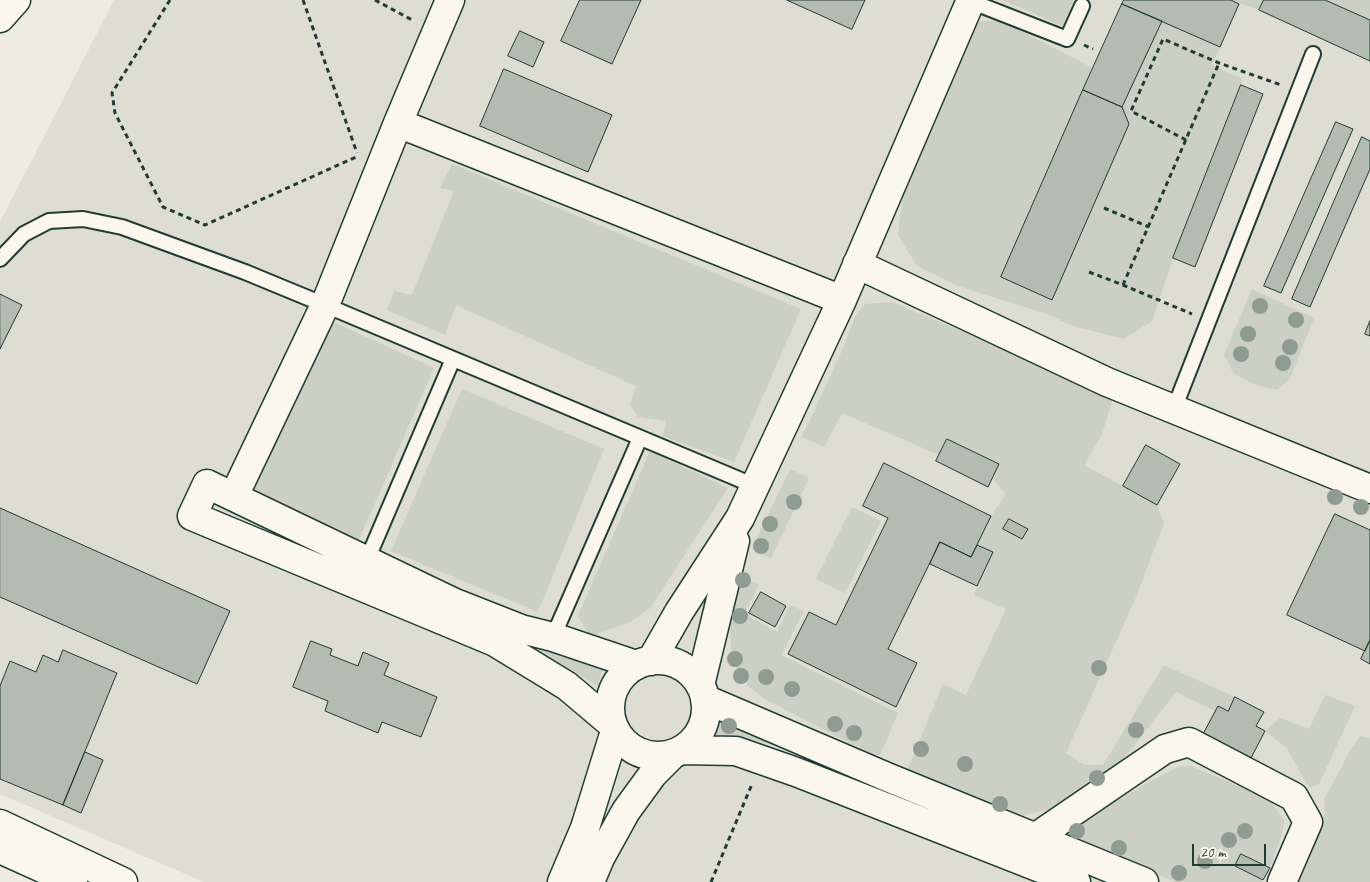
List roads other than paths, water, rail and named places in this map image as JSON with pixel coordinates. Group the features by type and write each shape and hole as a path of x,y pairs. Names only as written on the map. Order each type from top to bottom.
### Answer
{"street":[{"path":"0,18 16,0"},
{"path":"234,496 325,305 450,0"},
{"path":"562,882 584,828 614,728 610,707 613,690 622,676 643,663 679,612 740,518 842,300 970,0"},
{"path":"398,123 842,300"},
{"path":"856,264 1107,382 1370,489"},
{"path":"590,882 600,858 626,811 653,774 678,752 692,743 699,733 704,722 706,710 702,692 691,673 679,665 665,661 643,663 520,628 455,603 207,484 192,516 495,642 566,686 614,728 626,744 640,753 656,757 678,752 736,751 796,772 1076,882"},
{"path":"702,692 712,629 740,518"},
{"path":"702,692 887,777 1144,882"},
{"path":"1036,837 1165,749 1189,742 1294,797 1308,822 1282,882"},
{"path":"0,824 123,882"},
{"path":"0,850 73,882"}],"lane":[{"path":"970,0 1067,39 1082,6"},
{"path":"1174,409 1313,54"},
{"path":"0,260 24,234 49,222 83,219 122,227 245,272 755,486"},
{"path":"367,560 453,359"},
{"path":"553,637 640,438"}]}
